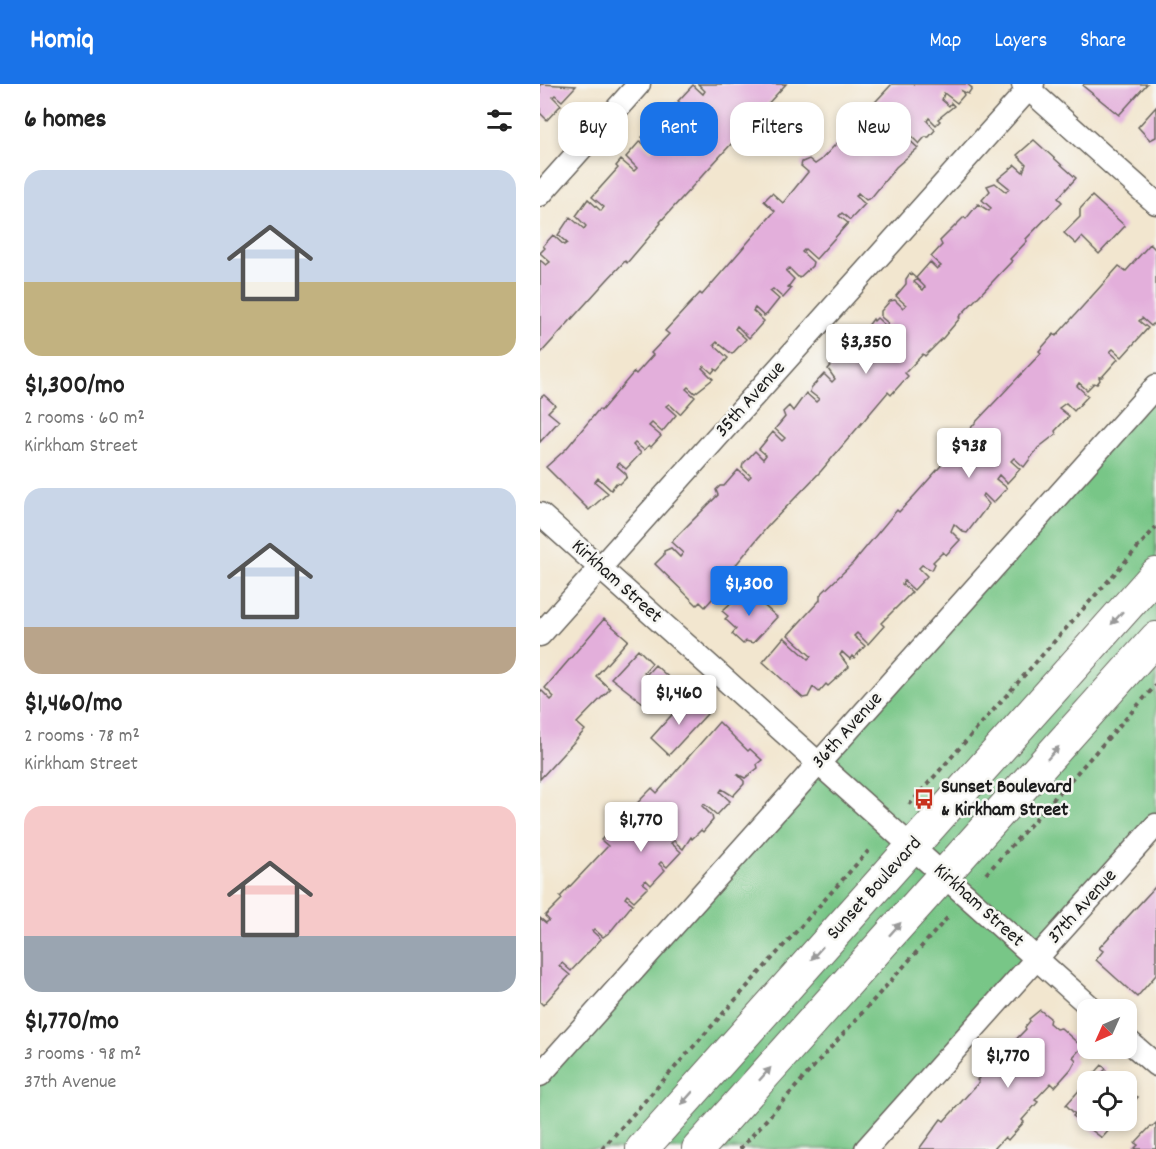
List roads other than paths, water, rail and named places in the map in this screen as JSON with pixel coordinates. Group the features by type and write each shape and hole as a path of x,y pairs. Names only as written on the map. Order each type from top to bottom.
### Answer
{"main road":[{"name":"Sunset Boulevard","path":"642,1149 1156,574"},
{"path":"698,1149 1156,638"}],"street":[{"path":"540,195 639,84"},
{"path":"1028,86 1156,203"},
{"name":"35th Avenue","path":"540,635 1028,86"},
{"name":"36th Avenue","path":"540,1075 1156,386"},
{"name":"Kirkham Street","path":"540,514 1082,999"},
{"name":"37th Avenue","path":"866,1149 1156,825"},
{"path":"1137,1049 1156,1065"}],"place":[{"name":"Sunset Boulevard & Kirkham Street","path":"924,799"}]}
